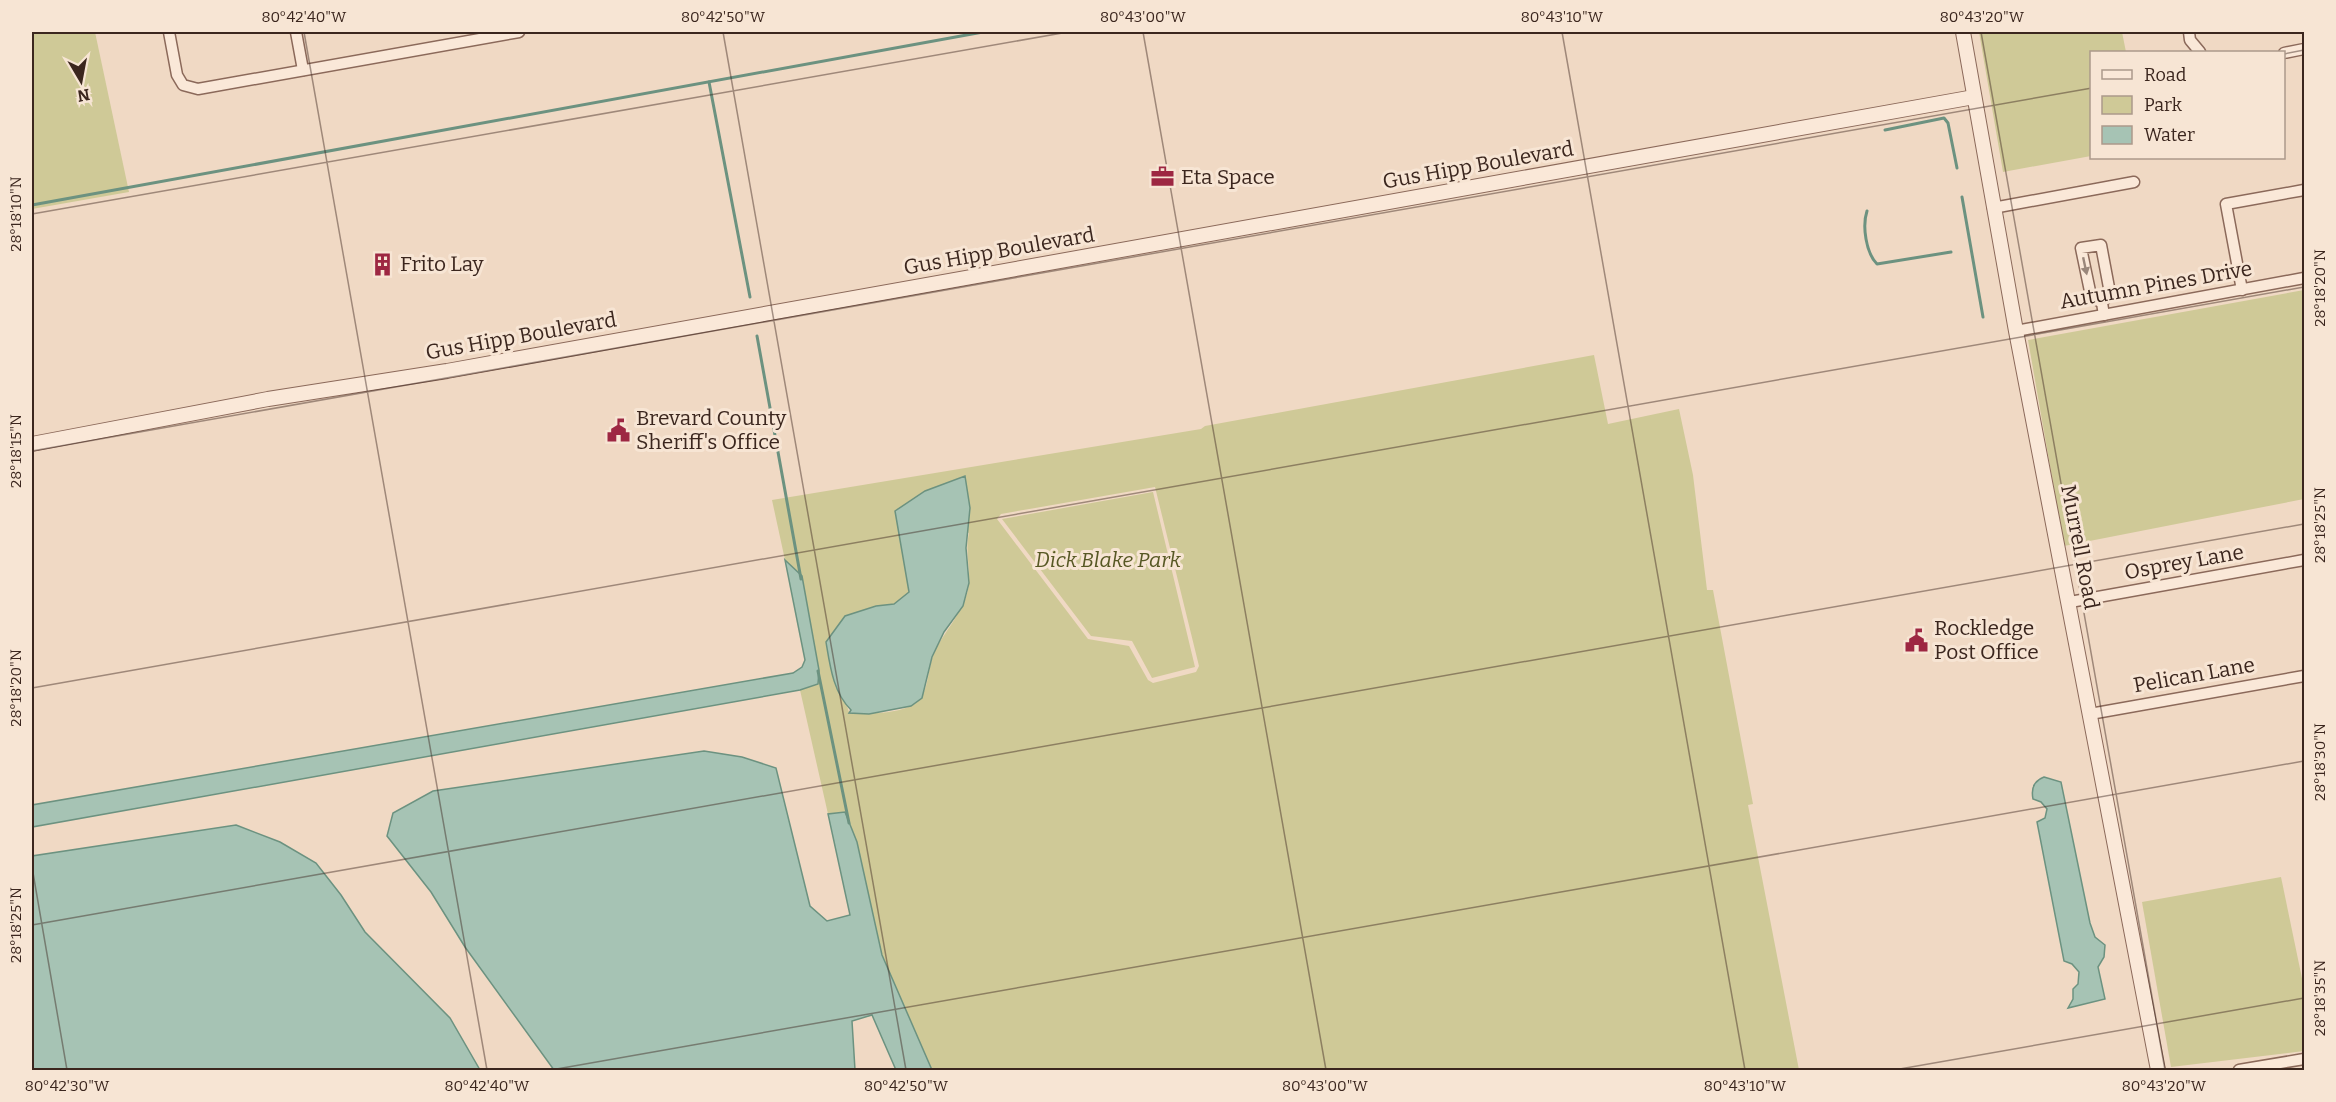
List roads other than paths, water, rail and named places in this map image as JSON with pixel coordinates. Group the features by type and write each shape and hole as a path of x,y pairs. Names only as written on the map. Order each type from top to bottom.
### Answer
{"street":[{"path":"169,32 177,75 183,86 190,89 519,32"},
{"path":"296,32 303,70"},
{"name":"Murrell Road","path":"1962,32 2016,331 2070,602 2158,1071"},
{"path":"2189,32 2190,40 2198,51"},
{"path":"2285,52 2304,49"},
{"name":"Gus Hipp Boulevard","path":"32,444 268,399 458,369 1974,97"},
{"path":"1993,208 2134,182"},
{"path":"2242,290 2226,204 2304,190"},
{"path":"2101,245 2110,293 2103,309 2091,296 2081,248 2101,245"},
{"name":"Autumn Pines Drive","path":"2016,331 2103,309 2242,290 2304,278"},
{"name":"Osprey Lane","path":"2070,602 2304,560"},
{"name":"Pelican Lane","path":"2090,714 2304,676"},
{"path":"2239,1071 2304,1059"}],"water":[{"path":"965,476 970,508 966,548 969,583 963,606 944,632 932,657 922,698 911,706 869,714 849,713 851,710 840,695 833,678 826,642 845,616 876,606 894,604 909,592 895,511 925,491"},
{"path":"785,560 802,576 819,670 818,684 800,690 32,827 32,805 793,673 802,667 805,660"},
{"path":"704,751 742,757 776,768 810,906 827,921 850,915 828,814 845,812 857,842 882,955 932,1070 896,1070 872,1015 852,1021 855,1070 554,1070 465,947 431,892 387,836 393,813 433,791"},
{"path":"2044,777 2061,782 2090,923 2095,937 2105,945 2104,957 2098,967 2105,999 2068,1008 2073,999 2073,989 2078,984 2079,972 2072,964 2064,961 2037,822 2045,818 2047,809 2041,802 2033,799 2032,792 2035,783"},
{"path":"236,825 280,842 316,863 341,895 365,932 450,1018 480,1070 32,1070 32,856"}],"waterway":[{"path":"32,205 983,32"},
{"path":"709,82 750,297"},
{"path":"1885,130 1944,118 1948,123 1957,168"},
{"path":"1962,197 1983,317"},
{"path":"1867,211 1866,239 1870,253 1877,264 1951,252"},
{"path":"757,336 801,579"},
{"path":"818,671 849,823"}],"place":[{"name":"Eta Space","path":"1163,177"},
{"name":"Frito Lay","path":"382,264"},
{"name":"Brevard County Sheriff's Office","path":"618,430"},
{"name":"Rockledge Post Office","path":"1916,640"}],"park label":[{"name":"Dick Blake Park","path":"1108,560"}]}
